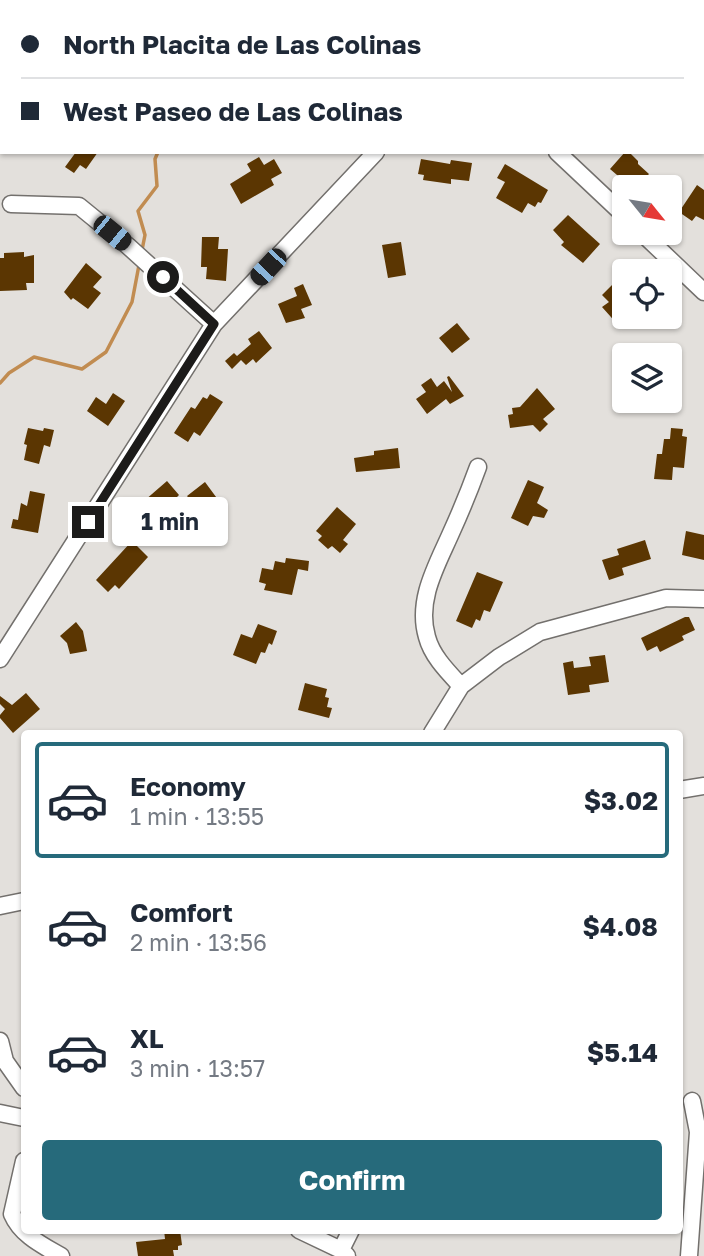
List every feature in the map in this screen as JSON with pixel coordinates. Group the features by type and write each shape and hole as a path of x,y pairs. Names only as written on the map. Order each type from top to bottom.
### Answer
{"street":[{"path":"0,659 214,324 374,154"},
{"path":"559,154 612,204"},
{"path":"11,204 79,206 128,246 214,324"},
{"path":"655,245 704,292"},
{"path":"461,686 435,656 427,637 425,604 428,585 478,467"},
{"path":"434,730 461,686 499,657 540,632 666,598 704,599"},
{"path":"683,789 704,786"},
{"path":"0,906 21,902"},
{"path":"0,1041 5,1061 21,1084"},
{"path":"690,1256 698,1132 692,1101"},
{"path":"0,1113 21,1118"},
{"path":"21,1174 12,1214 21,1228"},
{"path":"26,1234 61,1256"},
{"path":"307,1234 344,1253 350,1234"}],"building":[{"path":"75,154 97,154 86,169 80,165 74,173 65,167"},
{"path":"623,154 631,154 649,174 648,175 617,175 610,169"},
{"path":"259,157 264,165 274,159 282,173 271,179 274,185 241,204 230,184 251,171 247,164"},
{"path":"421,159 450,164 451,160 472,163 469,181 451,179 451,184 423,180 424,175 418,174"},
{"path":"505,164 548,190 541,203 538,202 535,207 528,203 522,213 496,198 505,182 497,178"},
{"path":"697,185 704,190 704,220 696,216 692,221 682,214 682,208"},
{"path":"568,215 600,244 583,263 561,245 564,242 553,230"},
{"path":"202,237 219,237 218,249 228,249 226,281 206,279 207,267 201,267"},
{"path":"401,242 406,275 388,278 382,245"},
{"path":"24,252 24,257 34,255 34,283 26,283 27,290 0,291 0,258 4,258 4,253"},
{"path":"86,263 102,277 93,287 101,293 88,309 73,298 71,300 64,292"},
{"path":"303,284 312,305 301,309 305,318 286,323 278,304 297,296 294,288"},
{"path":"612,285 612,318 602,307 609,302 602,295"},
{"path":"457,323 470,339 452,353 439,338"},
{"path":"259,331 272,348 256,363 253,359 246,365 241,360 232,369 225,361 234,353 237,356 251,344 248,339"},
{"path":"449,376 464,396 450,404 446,399 427,414 416,399 426,392 421,385 431,378 437,387 444,381 452,392 447,377"},
{"path":"537,388 555,409 543,419 548,424 540,432 533,425 510,428 508,415 513,414 512,408 520,407"},
{"path":"113,393 125,401 108,426 87,411 96,397 106,404"},
{"path":"210,394 223,402 200,436 194,432 188,442 174,433 191,407 195,409 203,397 207,399"},
{"path":"28,428 54,430 50,447 44,445 39,464 24,460"},
{"path":"671,428 683,429 682,436 687,437 684,468 673,467 672,480 654,479 657,454 662,454 664,439 670,439"},
{"path":"398,448 400,468 356,472 354,458 374,455 374,451"},
{"path":"528,480 544,487 537,503 548,510 544,518 533,516 528,526 511,518"},
{"path":"167,481 179,495 169,505 181,518 168,529 155,514 149,520 137,507"},
{"path":"205,482 219,501 202,514 187,496"},
{"path":"30,491 45,494 38,533 11,528 13,519 18,520 21,503 27,506"},
{"path":"337,507 356,524 343,540 348,544 340,553 332,546 328,549 318,540 322,536 316,531"},
{"path":"686,531 704,535 704,560 682,555"},
{"path":"645,540 651,559 622,568 624,575 609,580 602,560 619,555 617,549"},
{"path":"132,541 148,557 119,589 115,585 108,592 96,580"},
{"path":"286,558 309,561 308,571 298,569 292,595 264,590 266,584 259,582 262,568 273,570 275,561 285,563"},
{"path":"477,572 503,582 490,612 484,610 480,621 476,619 472,628 456,621"},
{"path":"689,617 695,630 682,636 684,640 660,652 657,646 647,651 641,638"},
{"path":"76,622 83,631 87,651 70,654 67,643 60,636"},
{"path":"258,624 277,631 272,645 269,643 265,653 261,652 256,664 233,655 241,634 252,638"},
{"path":"605,655 609,682 589,685 590,692 568,695 563,663 573,661 574,668 591,666 589,657"},
{"path":"305,683 327,689 327,707 332,708 329,718 298,710"},
{"path":"26,693 40,709 13,733 0,718 5,709 0,704 0,696 12,705"},
{"path":"164,1234 181,1234 182,1245 178,1246 178,1250 173,1250 174,1256 138,1256 136,1242 165,1239"}],"waterway":[{"path":"142,250 145,235 138,211 157,186 155,159 157,154"},
{"path":"0,383 9,373 34,357 82,369 106,352 132,302 139,265"}],"route":[{"path":"88,522 214,324 163,277"}]}
